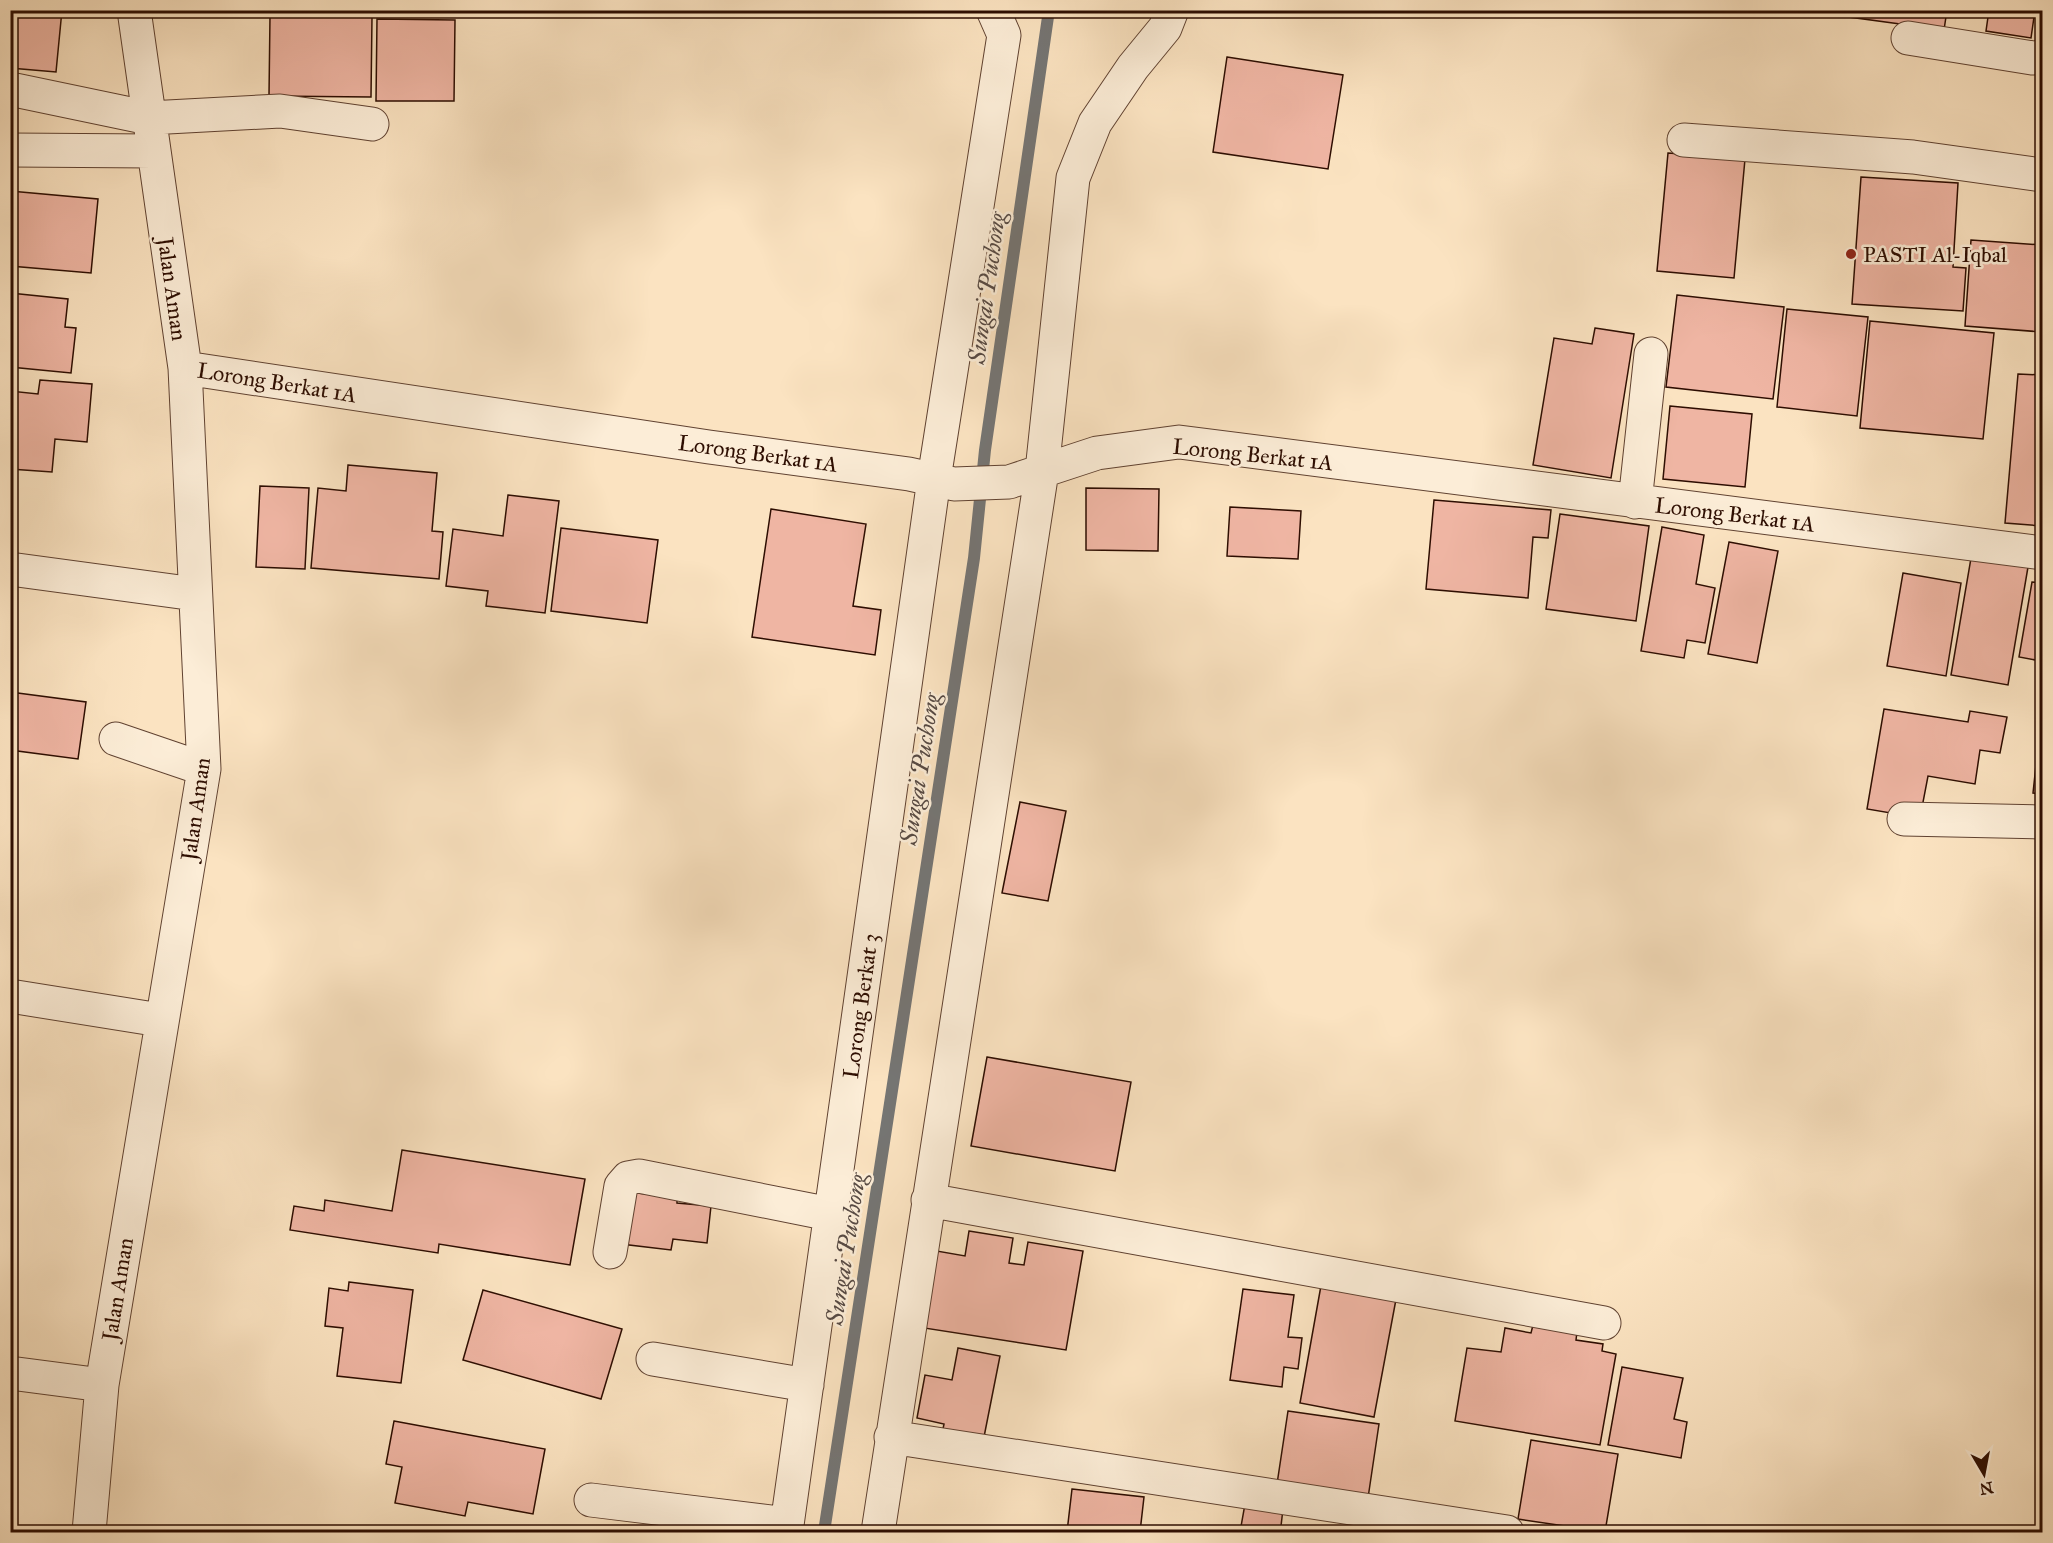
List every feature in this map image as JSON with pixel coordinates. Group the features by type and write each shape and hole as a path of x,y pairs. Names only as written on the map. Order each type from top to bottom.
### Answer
{"street":[{"name":"Jalan Aman","path":"89,1533 102,1385 160,1020 204,770 185,368 134,10"},
{"name":"Lorong Berkat 3","path":"786,1528 830,1214 944,482 1004,35 993,10"},
{"path":"878,1533 891,1437 1042,471 1073,178 1095,123 1133,67 1165,28 1172,10"},
{"path":"1908,38 2032,58 2043,57"},
{"path":"10,89 149,118 280,111 372,124"},
{"path":"1684,140 1912,157 2043,175"},
{"path":"10,150 153,151"},
{"path":"1635,502 1651,354"},
{"name":"Lorong Berkat 1A","path":"185,368 944,482 1009,482 1097,453 1179,442 2043,553"},
{"path":"10,569 195,594"},
{"path":"116,739 204,770"},
{"path":"1904,819 2043,822"},
{"path":"10,996 160,1020"},
{"path":"610,1252 621,1186 628,1178 639,1176 830,1214"},
{"path":"928,1200 1604,1323"},
{"path":"652,1359 807,1385"},
{"path":"10,1373 102,1385"},
{"path":"891,1437 1507,1533"},
{"path":"591,1500 786,1528"}],"building":[{"path":"10,10 62,10 56,72 10,68"},
{"path":"1850,10 1947,10 1944,30 1849,17"},
{"path":"1989,10 2035,10 2031,38 1986,31"},
{"path":"270,16 372,17 371,97 269,96"},
{"path":"377,19 455,20 454,101 376,101"},
{"path":"1227,57 1343,75 1328,169 1213,152"},
{"path":"1668,153 1745,159 1734,278 1657,271"},
{"path":"1861,177 1958,183 1953,267 1966,268 1963,311 1852,304"},
{"path":"10,191 98,199 91,273 10,266"},
{"path":"1971,240 2042,245 2042,332 1965,326"},
{"path":"10,293 68,299 65,327 76,328 71,373 10,367"},
{"path":"1677,295 1784,307 1773,399 1666,387"},
{"path":"1787,309 1868,317 1857,416 1777,407"},
{"path":"1870,321 1994,333 1983,439 1860,428"},
{"path":"1595,328 1634,334 1611,478 1533,465 1554,338 1592,344"},
{"path":"2018,374 2042,375 2042,526 2005,523"},
{"path":"40,380 92,384 87,442 55,439 52,472 10,469 10,391 38,394"},
{"path":"1670,406 1752,414 1745,487 1663,479"},
{"path":"348,465 437,473 432,531 443,532 439,579 311,568 318,488 346,491"},
{"path":"260,486 309,488 305,569 256,567"},
{"path":"1086,488 1159,489 1158,551 1086,550"},
{"path":"508,495 559,501 545,613 486,606 488,591 446,586 453,529 503,536"},
{"path":"1434,500 1551,510 1548,538 1533,537 1528,598 1426,589"},
{"path":"1230,507 1301,511 1298,559 1227,556"},
{"path":"771,509 866,524 853,606 881,610 875,655 752,637"},
{"path":"1560,514 1649,526 1636,621 1546,609"},
{"path":"1662,527 1704,535 1696,584 1715,588 1705,643 1687,640 1684,658 1641,651"},
{"path":"561,528 658,540 647,623 551,611"},
{"path":"1729,542 1778,551 1757,663 1708,654"},
{"path":"1971,558 2028,567 2008,685 1951,675"},
{"path":"1903,573 1961,583 1946,676 1887,666"},
{"path":"2032,582 2042,583 2042,687 2037,687 2041,661 2019,657"},
{"path":"10,692 86,702 78,759 10,750"},
{"path":"1884,709 1968,722 1970,711 2007,717 2000,753 1980,750 1975,784 1928,776 1920,818 1867,809"},
{"path":"2040,728 2042,729 2042,794 2033,793"},
{"path":"1020,802 1066,811 1048,901 1002,893"},
{"path":"987,1057 1131,1082 1115,1171 971,1146"},
{"path":"402,1150 585,1179 570,1265 439,1244 438,1253 290,1230 294,1206 324,1211 325,1200 392,1211"},
{"path":"627,1192 677,1197 677,1203 711,1206 707,1243 673,1239 671,1250 621,1244"},
{"path":"969,1231 1013,1238 1009,1263 1024,1265 1028,1242 1083,1251 1066,1350 924,1328 937,1251 965,1256"},
{"path":"1322,1280 1397,1294 1374,1417 1300,1403"},
{"path":"349,1282 413,1290 401,1383 337,1376 343,1328 325,1326 329,1288 348,1291"},
{"path":"1243,1289 1294,1295 1288,1337 1302,1338 1298,1369 1284,1367 1282,1387 1230,1380"},
{"path":"483,1290 622,1329 601,1399 463,1360"},
{"path":"1533,1325 1577,1332 1576,1340 1603,1344 1602,1351 1616,1354 1600,1445 1455,1421 1467,1348 1501,1352 1505,1328 1531,1333"},
{"path":"958,1348 1000,1356 983,1442 942,1434 944,1424 917,1418 925,1375 952,1380"},
{"path":"1622,1367 1683,1378 1674,1419 1687,1422 1681,1458 1608,1445"},
{"path":"1288,1411 1379,1424 1368,1498 1277,1484"},
{"path":"394,1421 545,1449 533,1514 468,1502 465,1516 395,1503 402,1467 386,1464"},
{"path":"1531,1440 1618,1454 1605,1532 1518,1519"},
{"path":"1072,1489 1144,1497 1140,1532 1067,1532"},
{"path":"1245,1504 1283,1509 1281,1526 1321,1532 1240,1532"}],"waterway":[{"name":"Sungai Puchong","path":"824,1532 974,558 985,450 1049,10"}],"place":[{"name":"PASTI Al-Iqbal","path":"1851,254"}]}
